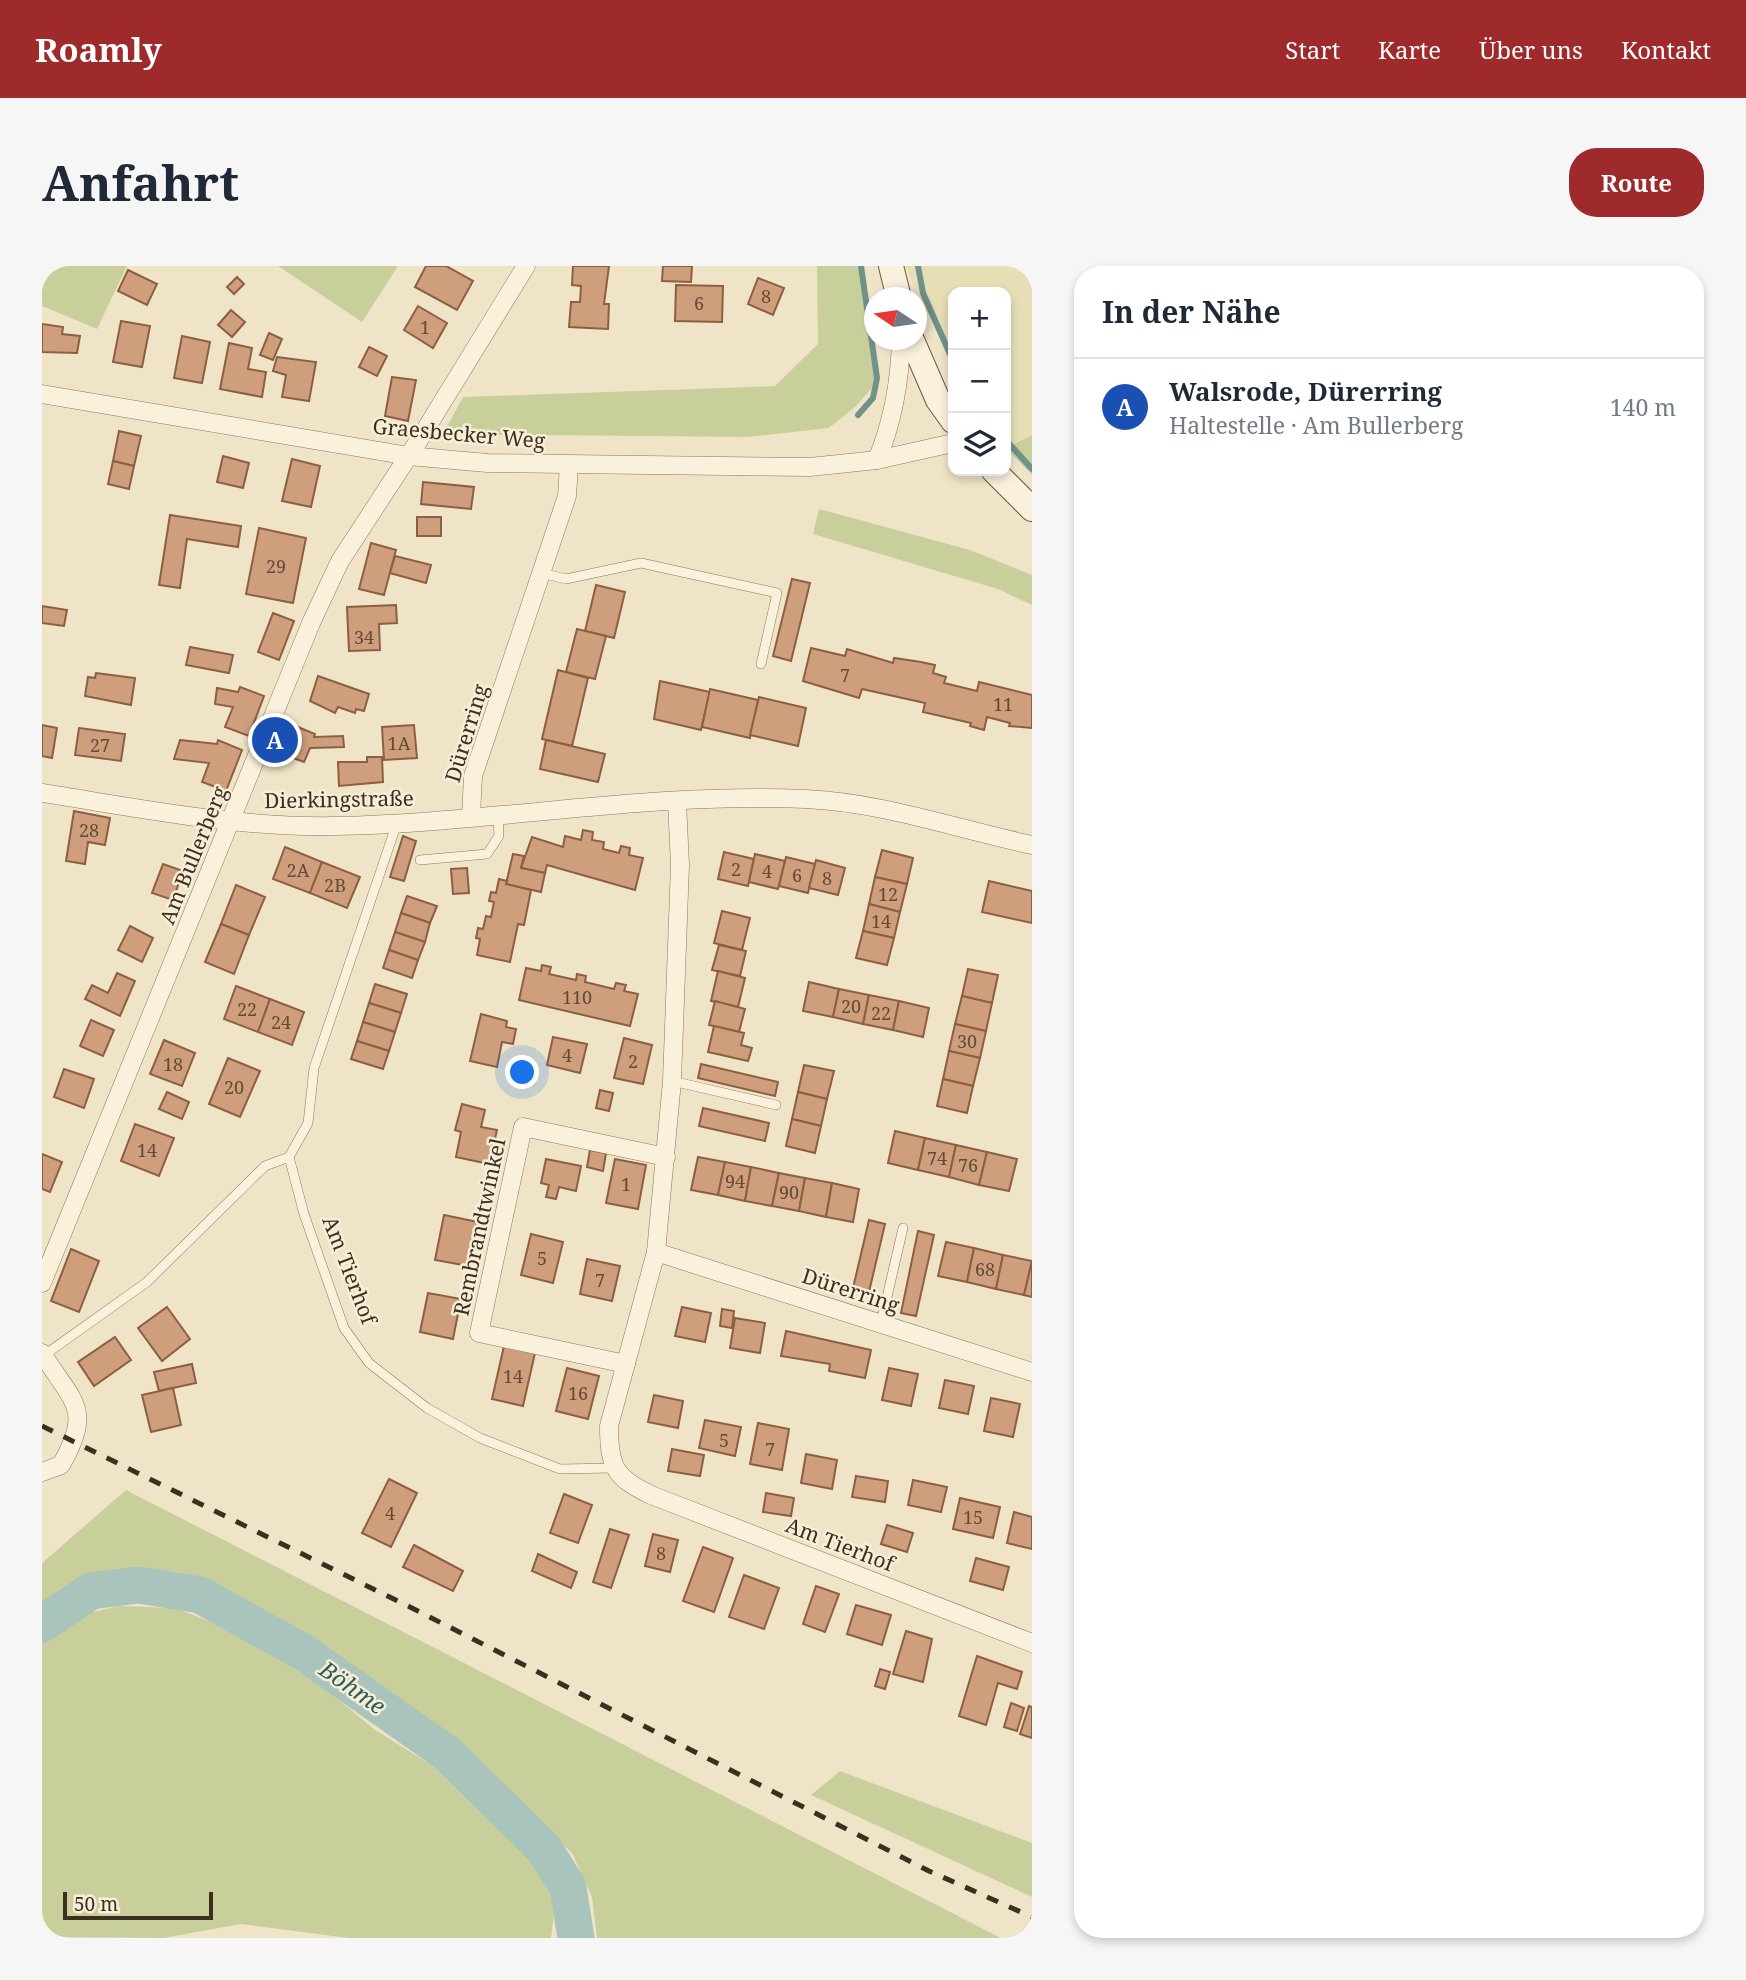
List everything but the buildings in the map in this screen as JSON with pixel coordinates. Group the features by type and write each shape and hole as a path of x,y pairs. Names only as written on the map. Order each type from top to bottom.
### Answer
{"main road":[{"path":"891,266 896,287"},
{"path":"916,350 938,400 948,414"},
{"path":"999,476 1032,509"}],"street":[{"name":"Am Bullerberg","path":"42,1283 311,623 340,561 409,456 526,266"},
{"path":"877,460 888,433 900,371 901,350"},
{"name":"Graesbecker Weg","path":"42,394 409,456 487,463 810,467 877,460 948,444"},
{"name":"Dürerring","path":"471,816 473,776 567,496 569,465"},
{"name":"Dierkingstraße","path":"42,793 232,822 335,826 471,816"},
{"path":"471,816 677,802 827,800 878,808 1032,845"},
{"path":"613,1468 609,1450 609,1426 656,1252 666,1157 672,1081 680,866 677,802"},
{"name":"Rembrandtwinkel","path":"626,1364 479,1332 523,1127 666,1157"},
{"name":"Dürerring","path":"656,1252 1032,1373"},
{"path":"42,1355 77,1405 79,1426 61,1465 42,1472"},
{"name":"Am Tierhof","path":"613,1468 628,1484 651,1495 1032,1643"}],"lane":[{"path":"541,573 566,579 641,563 777,593 761,664"},
{"path":"420,860 487,854 499,836 498,814"},
{"path":"42,1355 148,1282 265,1166 289,1157 308,1124 314,1068 397,821"},
{"path":"672,1081 776,1105"},
{"name":"Am Tierhof","path":"289,1157 304,1214 344,1328 369,1363 427,1408 480,1438 560,1469 613,1468"},
{"path":"881,1323 903,1227"}],"shaded area":[{"path":"905,266 1032,266 1032,435 1011,445 1011,287 948,287 948,355 927,311 927,287 915,287"}],"green space":[{"path":"42,266 127,266 97,329 42,306"},
{"path":"278,266 398,266 362,322"},
{"path":"817,266 860,266 864,294 864,350 872,350 875,372 872,388 856,406 829,428 748,437 443,434 463,397 775,386 818,344"},
{"path":"1032,435 1032,475 1011,453 1011,446"},
{"path":"819,509 970,550 1032,575 1032,605 998,589 813,534"},
{"path":"126,1490 1001,1938 597,1938 592,1897 572,1853 457,1748 304,1640 194,1579 133,1569 73,1584 42,1611 42,1563"},
{"path":"119,1606 175,1608 239,1633 299,1667 374,1729 444,1773 534,1859 557,1888 551,1938 349,1938 241,1924 164,1938 42,1937 42,1639 92,1612"},
{"path":"840,1771 1032,1843 1032,1897 811,1795"}],"waterway":[{"path":"858,415 873,398 877,378 861,266"},
{"path":"918,266 923,293 948,350"},
{"path":"1011,446 1032,469"},
{"name":"Böhme","path":"42,1624 91,1591 139,1585 200,1595 303,1652 449,1755 544,1849 568,1887 576,1938"}],"railway":[{"path":"42,1426 410,1607 929,1871 1032,1917"}],"place":[{"name":"Walsrode, Dürerring","path":"275,740"}]}
